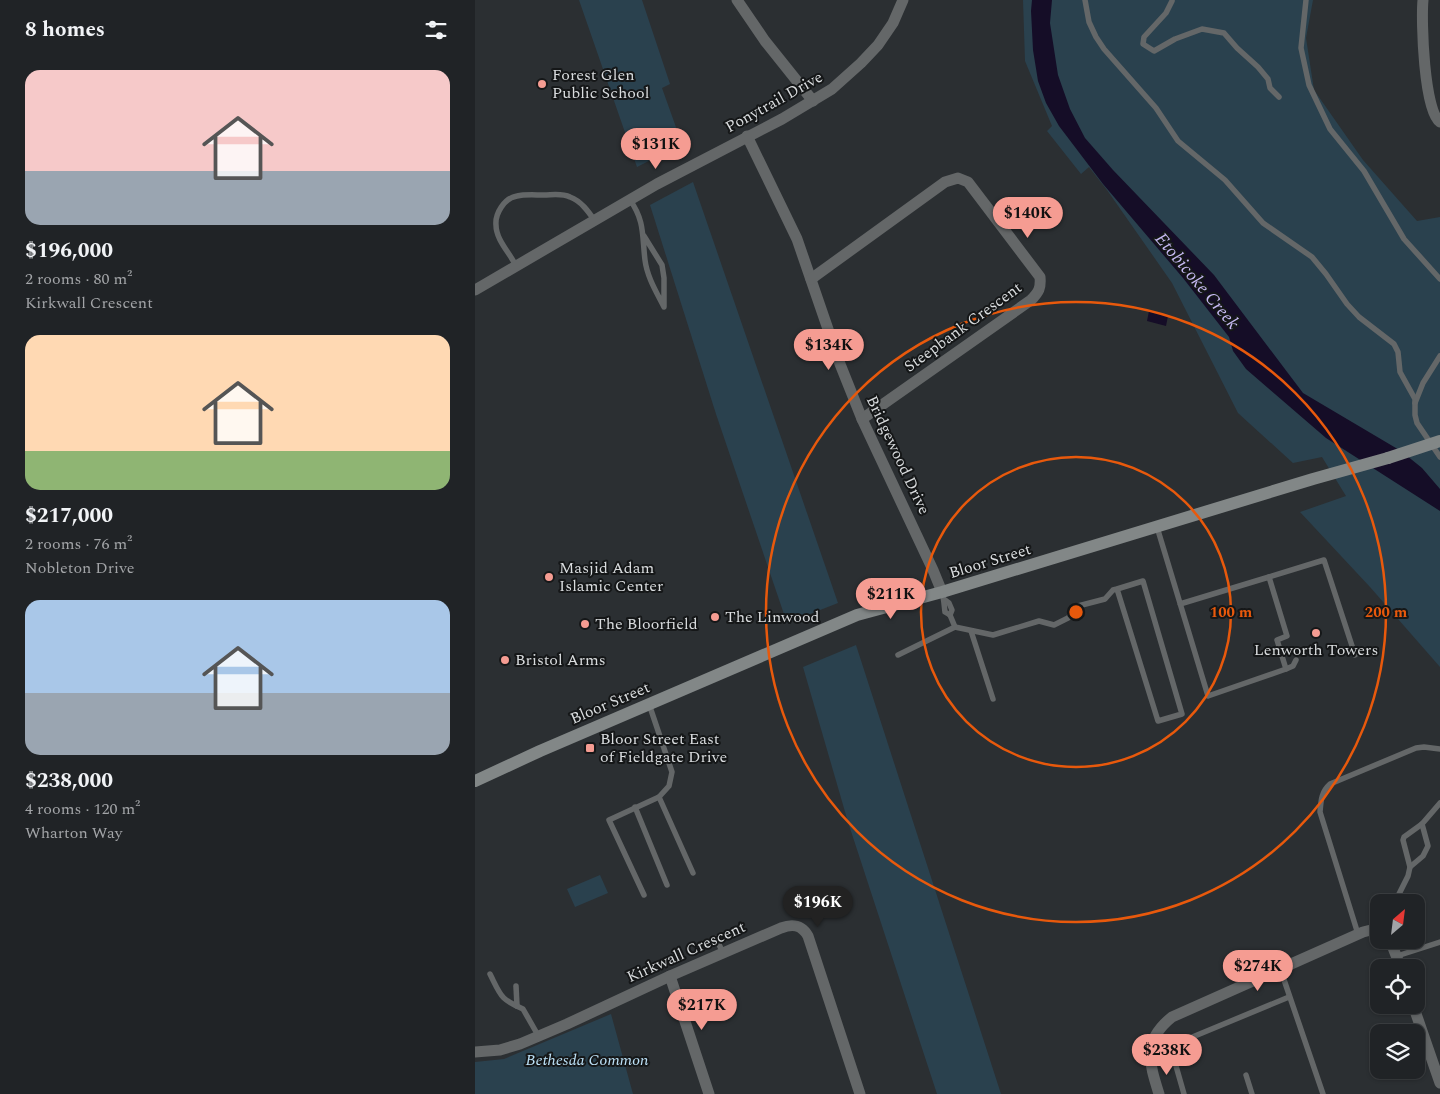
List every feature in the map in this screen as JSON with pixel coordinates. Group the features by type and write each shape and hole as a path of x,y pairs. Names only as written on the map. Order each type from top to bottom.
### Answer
{"main road":[{"name":"Bloor Street","path":"475,781 540,750 857,616 943,596 1157,527 1440,441"}],"street":[{"path":"737,0 765,41 813,101"},
{"name":"Ponytrail Drive","path":"475,290 630,200 747,136 783,119 832,89 878,45 893,23 903,0"},
{"path":"1423,0 1423,41 1431,110 1440,122"},
{"name":"Bridgewood Drive","path":"747,136 797,239 840,364 862,420 933,570 943,596"},
{"name":"Steepbank Crescent","path":"811,279 945,182 958,178 968,182 1040,277 1041,287 1031,300 862,420"},
{"name":"Kirkwall Crescent","path":"475,1052 500,1050 520,1044 669,976 789,925 799,926 804,930 809,940 860,1094"},
{"path":"1159,1094 1150,1065 1150,1051 1159,1029 1172,1017 1279,968 1358,934 1370,931"},
{"path":"669,976 709,1094"},
{"path":"1416,1014 1440,1083"}],"lane":[{"path":"1085,0 1089,22 1096,37 1156,108 1183,148 1215,170 1263,223 1312,257 1359,317 1394,344 1398,352 1400,372 1415,399 1417,423 1440,457"},
{"path":"1306,0 1301,48 1309,85 1330,129 1364,171 1404,239 1440,279"},
{"path":"1172,1 1144,37 1143,44 1153,51 1175,39 1202,29 1223,33 1258,67 1268,79 1270,88 1279,98"},
{"path":"516,266 510,254 499,240 496,225 501,208 515,196 565,195 577,201 595,221"},
{"path":"630,200 638,211 644,236 645,261 651,280 664,308 665,278 662,265 644,236"},
{"path":"1415,403 1423,383 1440,356"},
{"path":"1157,527 1208,696 1286,669 1293,666 1296,660"},
{"path":"1180,604 1324,560 1355,654"},
{"path":"1269,577 1288,639 1277,640 1286,669"},
{"path":"898,655 955,628 993,635 1039,621 1054,625 1068,618 1078,606 1105,599 1113,590 1143,581 1182,714 1158,721 1117,589"},
{"path":"943,596 945,612 950,614 955,628"},
{"path":"971,631 993,699"},
{"path":"644,895 609,820 659,797 669,786 671,772 649,704"},
{"path":"1358,934 1320,812 1323,791 1330,784 1416,748 1440,749"},
{"path":"659,797 693,873"},
{"path":"1399,894 1408,876 1410,867 1403,840 1422,824 1440,803"},
{"path":"635,807 667,885"},
{"path":"1410,867 1423,856 1428,846 1422,824"},
{"path":"716,938 723,953"},
{"path":"1396,953 1440,942"},
{"path":"1279,968 1323,1094"},
{"path":"490,974 501,996 511,1004 523,1009 539,1036"},
{"path":"516,986 517,1006"},
{"path":"1184,1094 1176,1066 1179,1048 1191,1038 1289,997"},
{"path":"1246,1075 1252,1094"}],"green space":[{"path":"579,0 642,0 670,84 662,88 682,144 637,167"},
{"path":"1023,0 1313,0 1306,38 1314,90 1363,160 1417,221 1440,217 1440,667 1370,587 1300,512 1346,496 1322,457 1293,463 1238,413 1172,283 1089,167 1081,174 1047,131 1052,126 1025,61"},
{"path":"693,182 838,603 787,623 716,414 650,205"},
{"path":"856,645 1001,1094 937,1094 848,822 803,667"},
{"path":"600,875 608,893 575,907 567,889"},
{"name":"Bethesda Common","path":"611,1014 633,1094 475,1094 475,1062 504,1059"}],"water":[{"name":"Etobicoke Creek","path":"1032,0 1052,0 1050,23 1058,75 1070,109 1085,138 1113,170 1214,275 1303,393 1401,451 1422,468 1440,489 1440,511 1326,438 1246,369 1233,351 1229,337 1183,278 1103,184 1059,126 1046,103 1038,81 1033,50"},
{"path":"1149,311 1168,316 1166,326 1147,321"}],"place":[{"name":"Forest Glen Public School","path":"542,84"},
{"name":"Masjid Adam Islamic Center","path":"549,577"},
{"name":"The Linwood","path":"715,617"},
{"name":"The Bloorfield","path":"585,624"},
{"name":"Lenworth Towers","path":"1316,633"},
{"name":"Bristol Arms","path":"505,660"},
{"name":"Bloor Street East of Fieldgate Drive","path":"590,748"}]}
